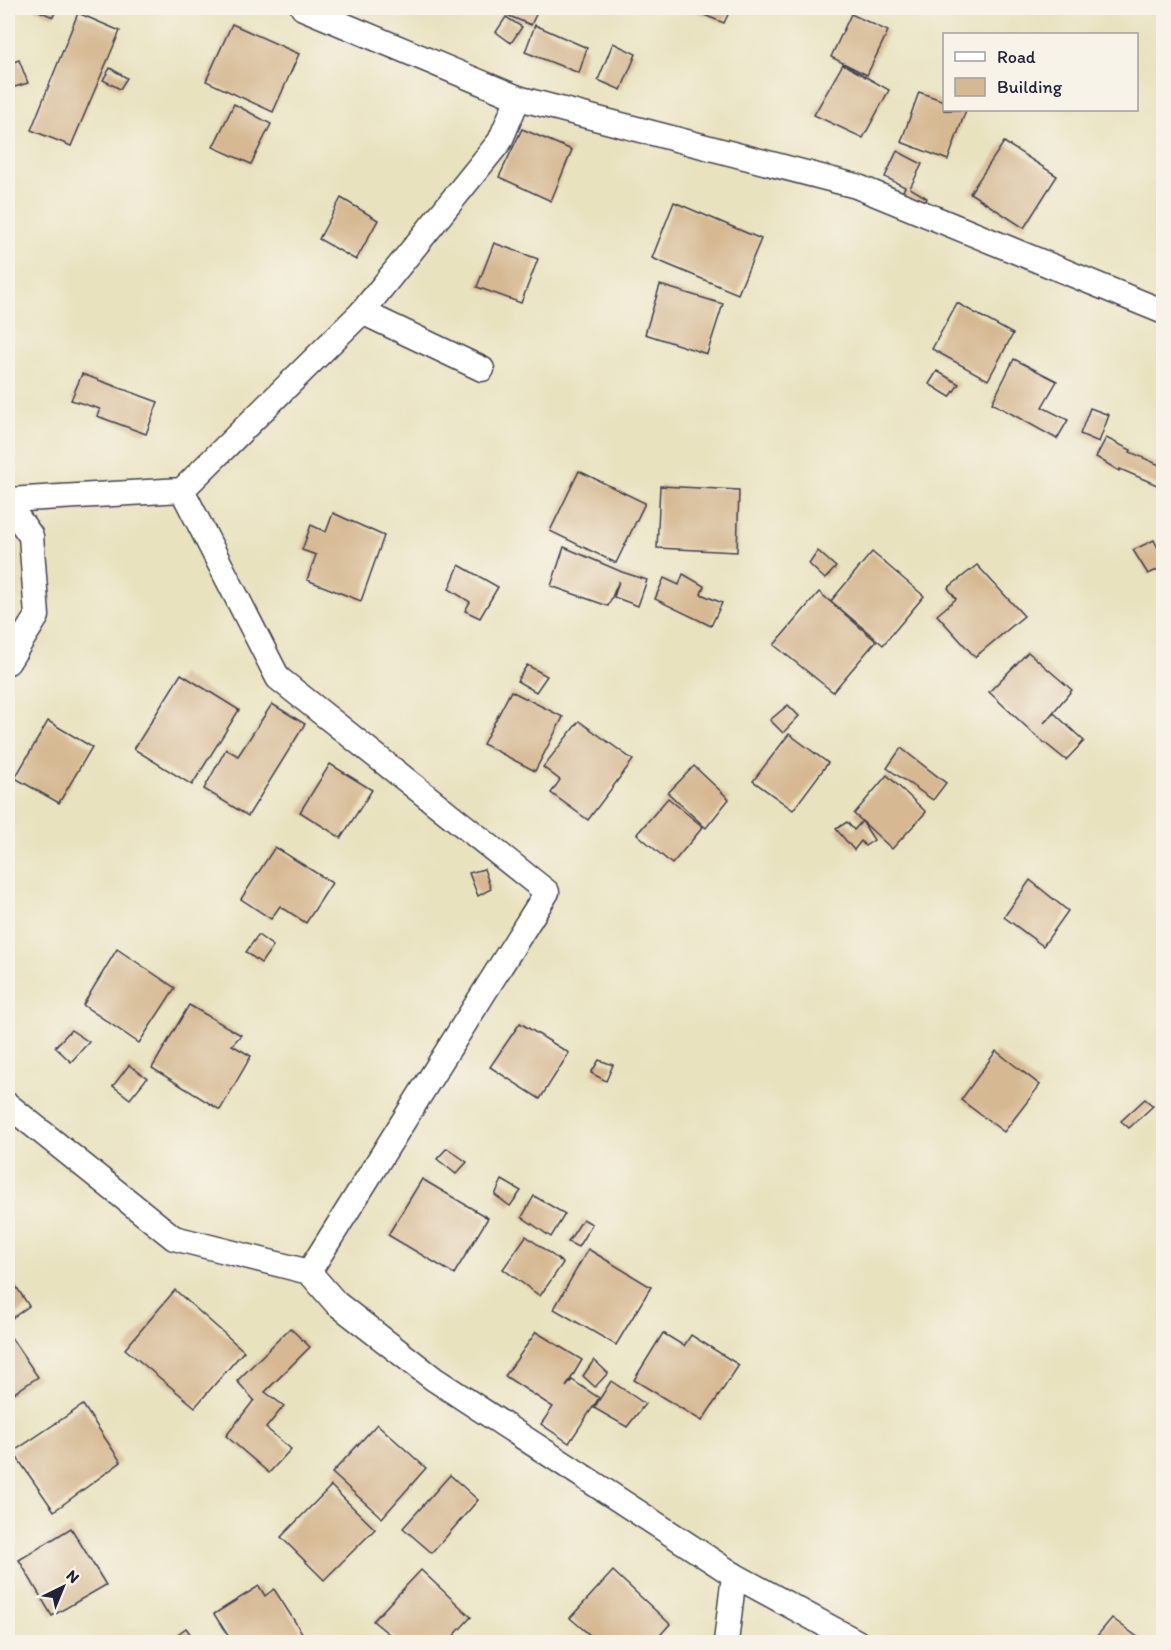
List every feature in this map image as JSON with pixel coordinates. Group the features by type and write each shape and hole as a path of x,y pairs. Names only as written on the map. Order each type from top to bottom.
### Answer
{"street":[{"path":"303,8 518,98 856,186 1164,312"},
{"path":"8,502 182,490 362,312 500,141 518,98"},
{"path":"362,312 482,369"},
{"path":"182,490 278,678 547,892 309,1272"},
{"path":"8,502 31,536 37,616 8,662"},
{"path":"8,1105 174,1238 309,1272 336,1303 434,1379 734,1575 857,1642"},
{"path":"726,1642 734,1575"}],"building":[{"path":"32,8 57,8 53,17"},
{"path":"505,8 539,8 531,25 502,13"},
{"path":"699,8 731,8 724,23 697,12"},
{"path":"78,13 120,31 71,146 31,130"},
{"path":"851,14 888,31 867,75 831,57"},
{"path":"506,17 522,27 511,43 496,32"},
{"path":"232,24 299,54 273,112 206,81"},
{"path":"535,25 587,48 579,73 525,52"},
{"path":"613,43 636,54 621,90 598,80"},
{"path":"19,60 28,83 8,89 8,64"},
{"path":"843,64 889,90 863,138 814,115"},
{"path":"110,68 127,78 120,89 103,80"},
{"path":"919,92 943,101 943,111 966,111 948,160 901,142"},
{"path":"234,104 271,124 251,164 213,147"},
{"path":"522,129 572,150 551,201 499,177"},
{"path":"1004,142 1057,176 1024,228 970,193"},
{"path":"897,151 922,164 910,188 927,198 924,205 901,195 905,187 885,177"},
{"path":"341,198 378,220 356,260 319,239"},
{"path":"674,202 761,239 738,294 652,258"},
{"path":"494,243 538,259 521,303 477,287"},
{"path":"660,285 723,304 707,354 645,334"},
{"path":"957,303 1013,334 988,380 932,349"},
{"path":"1014,359 1057,381 1042,407 1068,420 1057,439 992,403"},
{"path":"937,371 959,384 950,397 929,384"},
{"path":"82,374 158,402 146,434 97,416 100,409 71,400"},
{"path":"1090,408 1109,415 1099,442 1080,434"},
{"path":"1106,438 1164,467 1164,473 1157,485 1120,469 1119,471 1096,457"},
{"path":"579,471 645,503 616,563 550,531"},
{"path":"660,486 739,490 737,552 657,548"},
{"path":"333,513 384,536 361,601 307,580 316,555 302,550 311,525 326,532"},
{"path":"1154,540 1164,560 1164,567 1148,574 1133,550"},
{"path":"564,547 622,572 647,580 638,606 614,597 619,581 608,606 551,586"},
{"path":"818,551 836,567 825,579 809,564"},
{"path":"872,552 924,596 883,645 831,601"},
{"path":"459,565 498,587 480,618 465,611 470,602 449,589"},
{"path":"977,565 1024,616 975,657 937,615 956,599 948,588"},
{"path":"683,574 704,586 701,594 722,603 711,626 655,599 664,578 679,585"},
{"path":"819,592 876,641 833,692 774,645"},
{"path":"1028,652 1072,690 1044,723 1054,713 1084,741 1066,760 989,692"},
{"path":"527,665 547,676 536,692 517,681"},
{"path":"181,674 239,710 192,785 134,749"},
{"path":"511,691 563,717 535,771 483,744"},
{"path":"272,704 305,724 248,816 204,789 226,749 238,756"},
{"path":"788,705 799,716 783,733 770,720"},
{"path":"48,721 92,747 59,803 15,778"},
{"path":"579,721 633,760 588,820 551,793 560,780 543,767"},
{"path":"789,734 828,763 793,810 753,781"},
{"path":"901,748 946,783 933,800 887,768"},
{"path":"330,764 372,790 341,838 300,812"},
{"path":"694,766 729,799 706,828 668,793"},
{"path":"887,775 926,812 892,849 854,814"},
{"path":"668,798 703,827 672,864 637,834"},
{"path":"862,821 874,840 865,846 861,841 854,850 836,829 847,822 854,830"},
{"path":"275,847 332,883 306,923 280,906 271,919 241,899"},
{"path":"484,869 491,889 478,896 469,873"},
{"path":"1030,880 1068,911 1043,946 1004,917"},
{"path":"258,935 273,946 261,963 246,952"},
{"path":"117,949 175,988 139,1043 83,1005"},
{"path":"189,1005 241,1035 232,1045 251,1056 220,1110 152,1068"},
{"path":"520,1023 569,1053 540,1099 490,1067"},
{"path":"71,1030 89,1042 71,1062 55,1047"},
{"path":"996,1051 1040,1085 1004,1132 961,1100"},
{"path":"599,1060 613,1065 606,1081 591,1073"},
{"path":"129,1065 147,1078 130,1099 113,1086"},
{"path":"1145,1099 1153,1106 1129,1128 1121,1121"},
{"path":"447,1148 467,1162 456,1174 437,1159"},
{"path":"422,1179 488,1218 454,1274 388,1235"},
{"path":"502,1180 521,1191 510,1206 495,1195"},
{"path":"534,1196 565,1214 551,1237 522,1217"},
{"path":"583,1219 592,1224 578,1247 568,1242"},
{"path":"526,1236 563,1263 540,1296 503,1269"},
{"path":"588,1249 651,1287 616,1345 554,1309"},
{"path":"8,1274 29,1306 8,1321"},
{"path":"175,1290 244,1351 195,1407 125,1349"},
{"path":"290,1328 310,1347 265,1392 284,1406 266,1428 291,1449 269,1473 226,1436 254,1400 237,1381"},
{"path":"536,1332 582,1360 566,1387 572,1380 599,1398 569,1443 541,1424 553,1407 505,1376"},
{"path":"663,1333 684,1346 691,1335 739,1365 702,1421 634,1380"},
{"path":"10,1336 38,1377 8,1397 8,1338"},
{"path":"594,1360 608,1373 595,1387 583,1376"},
{"path":"611,1381 645,1404 627,1427 594,1408"},
{"path":"83,1405 121,1462 54,1511 13,1452"},
{"path":"377,1424 426,1468 382,1518 332,1473"},
{"path":"450,1475 478,1500 432,1553 403,1528"},
{"path":"331,1486 375,1529 324,1580 281,1537"},
{"path":"71,1528 106,1585 52,1616 19,1560"},
{"path":"421,1570 471,1617 448,1642 399,1642 373,1621"},
{"path":"613,1571 670,1624 654,1642 598,1642 570,1618"},
{"path":"259,1586 265,1596 274,1589 308,1642 232,1642 214,1614"},
{"path":"1112,1618 1144,1642 1092,1642"},
{"path":"186,1628 196,1642 167,1642"}]}
